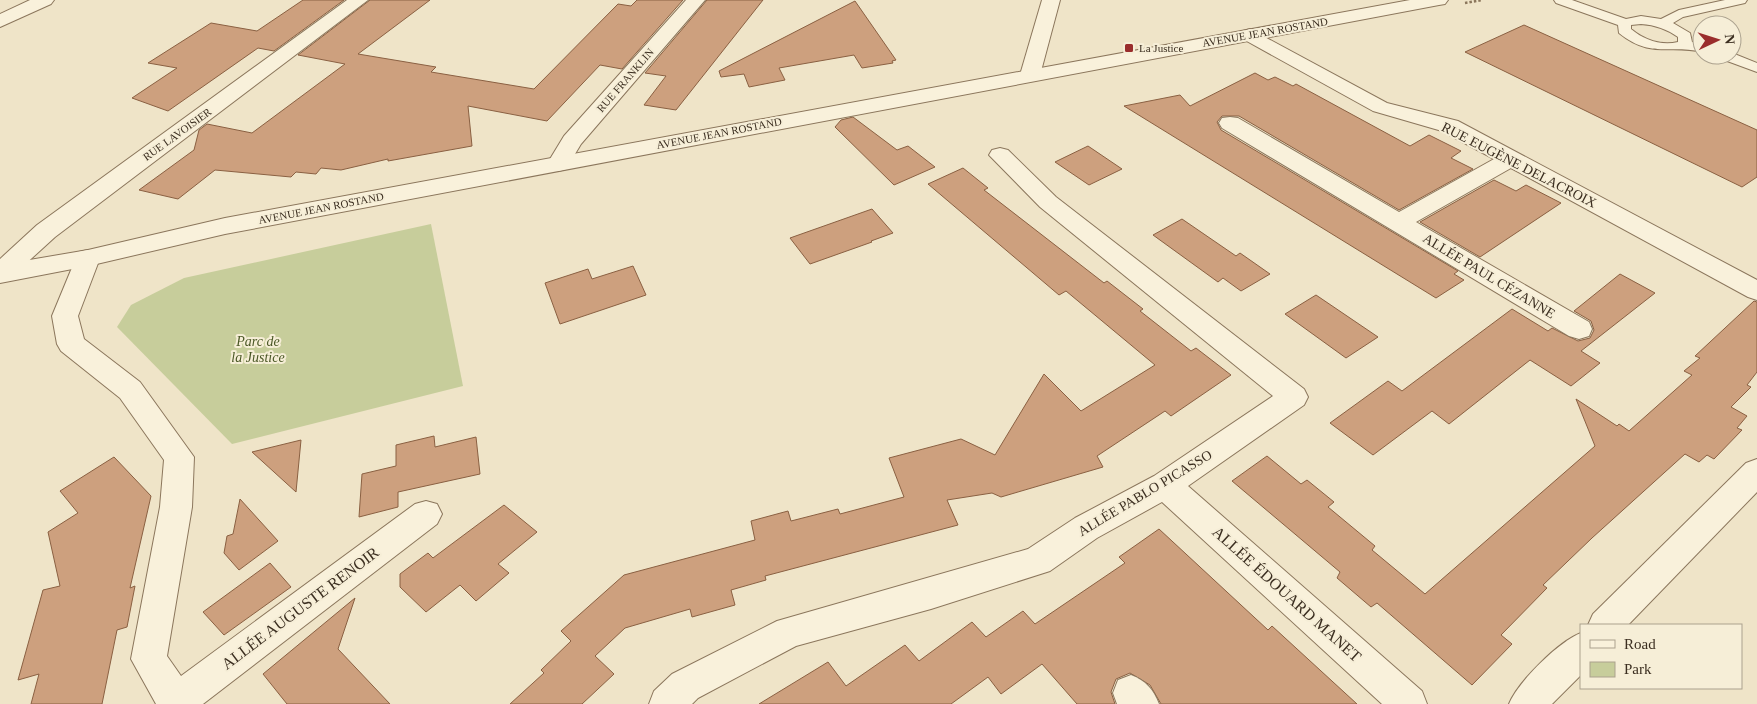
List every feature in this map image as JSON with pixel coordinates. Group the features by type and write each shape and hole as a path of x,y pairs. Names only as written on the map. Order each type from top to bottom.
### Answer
{"street":[{"path":"0,21 45,0"},
{"name":"RUE LAVOISIER","path":"0,273 46,231 359,0"},
{"name":"RUE FRANKLIN","path":"558,164 572,141 696,0"},
{"path":"1030,75 1051,0"},
{"name":"AVENUE JEAN ROSTAND","path":"0,273 88,258 225,226 1439,0"},
{"name":"RUE EUGÈNE DELACROIX","path":"1250,35 1380,107 1450,126 1757,291"},
{"name":"ALLÉE PAUL CÉZANNE","path":"1230,124 1579,329"},
{"name":"ALLÉE PABLO PICASSO","path":"668,704 685,686 789,632 931,594 1038,561 1086,528 1165,485 1294,398 1048,202 1000,155"},
{"path":"1399,222 1512,158"},
{"name":"ALLÉE AUGUSTE RENOIR","path":"88,258 65,316 71,344 130,390 179,457 176,507 149,659 176,703 426,514"},
{"path":"1606,624 1757,472"},
{"name":"ALLÉE ÉDOUARD MANET","path":"1165,485 1409,704"},
{"path":"1527,704 1580,651"}],"lane":[{"path":"1560,0 1625,23 1636,19 1673,27 1685,36 1685,44"},
{"path":"1664,24 1679,14 1694,0"},
{"path":"1679,14 1741,0"},
{"path":"1625,23 1624,30 1635,39 1673,48 1685,44 1692,46"},
{"path":"1742,62 1757,68"}],"green space":[{"name":"Parc de la Justice","path":"431,224 463,386 232,444 117,327 131,305 184,278"}],"building":[{"path":"303,0 344,0 274,51 258,48 168,111 132,98 177,68 148,63 211,23 257,31"},
{"path":"370,0 430,0 358,54 436,67 431,72 534,89 618,4 631,6 637,0 683,0 622,69 600,65 547,121 468,106 472,146 388,161 388,159 341,170 321,168 316,174 296,172 291,177 215,170 178,199 139,190 194,150 199,130 207,124 252,133 345,64 298,55"},
{"path":"707,0 763,0 676,110 644,105 666,76 645,73"},
{"path":"855,1 896,60 892,61 893,63 862,68 854,55 779,68 785,80 749,87 744,74 721,77 719,71"},
{"path":"1524,25 1757,130 1757,177 1742,187 1465,52"},
{"path":"1255,73 1268,80 1275,77 1293,86 1296,84 1410,146 1429,135 1461,151 1451,158 1473,169 1399,210 1239,116 1222,116 1217,122 1221,130 1458,271 1454,274 1464,280 1436,298 1124,106 1180,95 1190,106"},
{"path":"853,117 897,150 908,146 935,167 894,185 835,127 841,120"},
{"path":"1088,146 1122,169 1089,185 1055,162"},
{"path":"963,168 988,188 984,190 1104,283 1107,281 1143,309 1140,311 1191,351 1196,348 1231,375 1171,416 1165,411 1097,456 1103,467 1001,497 992,493 947,500 958,525 765,576 766,580 731,590 735,605 692,617 690,609 625,628 595,656 614,674 582,704 510,704 544,673 541,670 571,641 561,631 624,575 755,540 751,521 788,511 791,521 838,509 840,514 904,497 889,458 961,439 995,455 1044,374 1081,411 1155,365 1066,291 1059,295 928,184"},
{"path":"1494,180 1516,191 1526,185 1561,203 1480,257 1420,222"},
{"path":"872,209 893,233 810,264 790,238"},
{"path":"1182,219 1236,256 1240,253 1270,274 1241,291 1223,278 1218,282 1153,235"},
{"path":"633,266 646,295 560,324 545,283 588,269 592,279"},
{"path":"1620,274 1655,293 1581,351 1600,363 1571,386 1530,360 1449,424 1432,411 1373,455 1330,423 1388,381 1402,391 1512,309 1548,331 1552,328 1578,341 1590,338 1594,330 1591,321 1574,311"},
{"path":"1316,295 1378,337 1346,358 1285,314"},
{"path":"1754,301 1757,302 1757,372 1747,385 1751,387 1731,407 1747,416 1737,428 1742,430 1714,459 1707,455 1699,462 1685,454 1592,538 1543,585 1547,588 1501,635 1512,644 1472,685 1377,603 1371,607 1337,578 1340,572 1232,481 1267,456 1301,484 1307,480 1334,502 1328,507 1375,546 1372,550 1425,594 1595,446 1576,399 1617,426 1619,424 1629,431 1692,375 1684,371 1700,358 1695,356"},
{"path":"434,436 435,447 476,437 480,474 398,492 398,507 359,517 362,474 396,466 396,445"},
{"path":"301,440 296,492 252,452"},
{"path":"114,457 151,496 130,588 135,586 127,627 117,630 102,704 31,704 39,674 18,680 43,590 60,586 48,532 78,513 60,491"},
{"path":"240,499 278,541 239,570 224,553 227,536 233,534"},
{"path":"504,505 537,532 498,564 509,573 476,601 460,585 426,612 400,587 400,574 428,553 433,558"},
{"path":"1159,529 1268,630 1272,626 1357,704 1161,704 1150,685 1130,673 1116,679 1111,692 1115,704 1077,704 1042,664 1001,694 988,677 951,704 759,704 828,662 846,686 905,645 919,661 972,622 986,637 1023,611 1035,624 1125,563 1119,557"},
{"path":"270,563 291,587 224,635 203,612"},
{"path":"355,598 338,649 390,704 287,704 263,674"}],"place":[{"name":"La Justice","path":"1129,48"}]}
